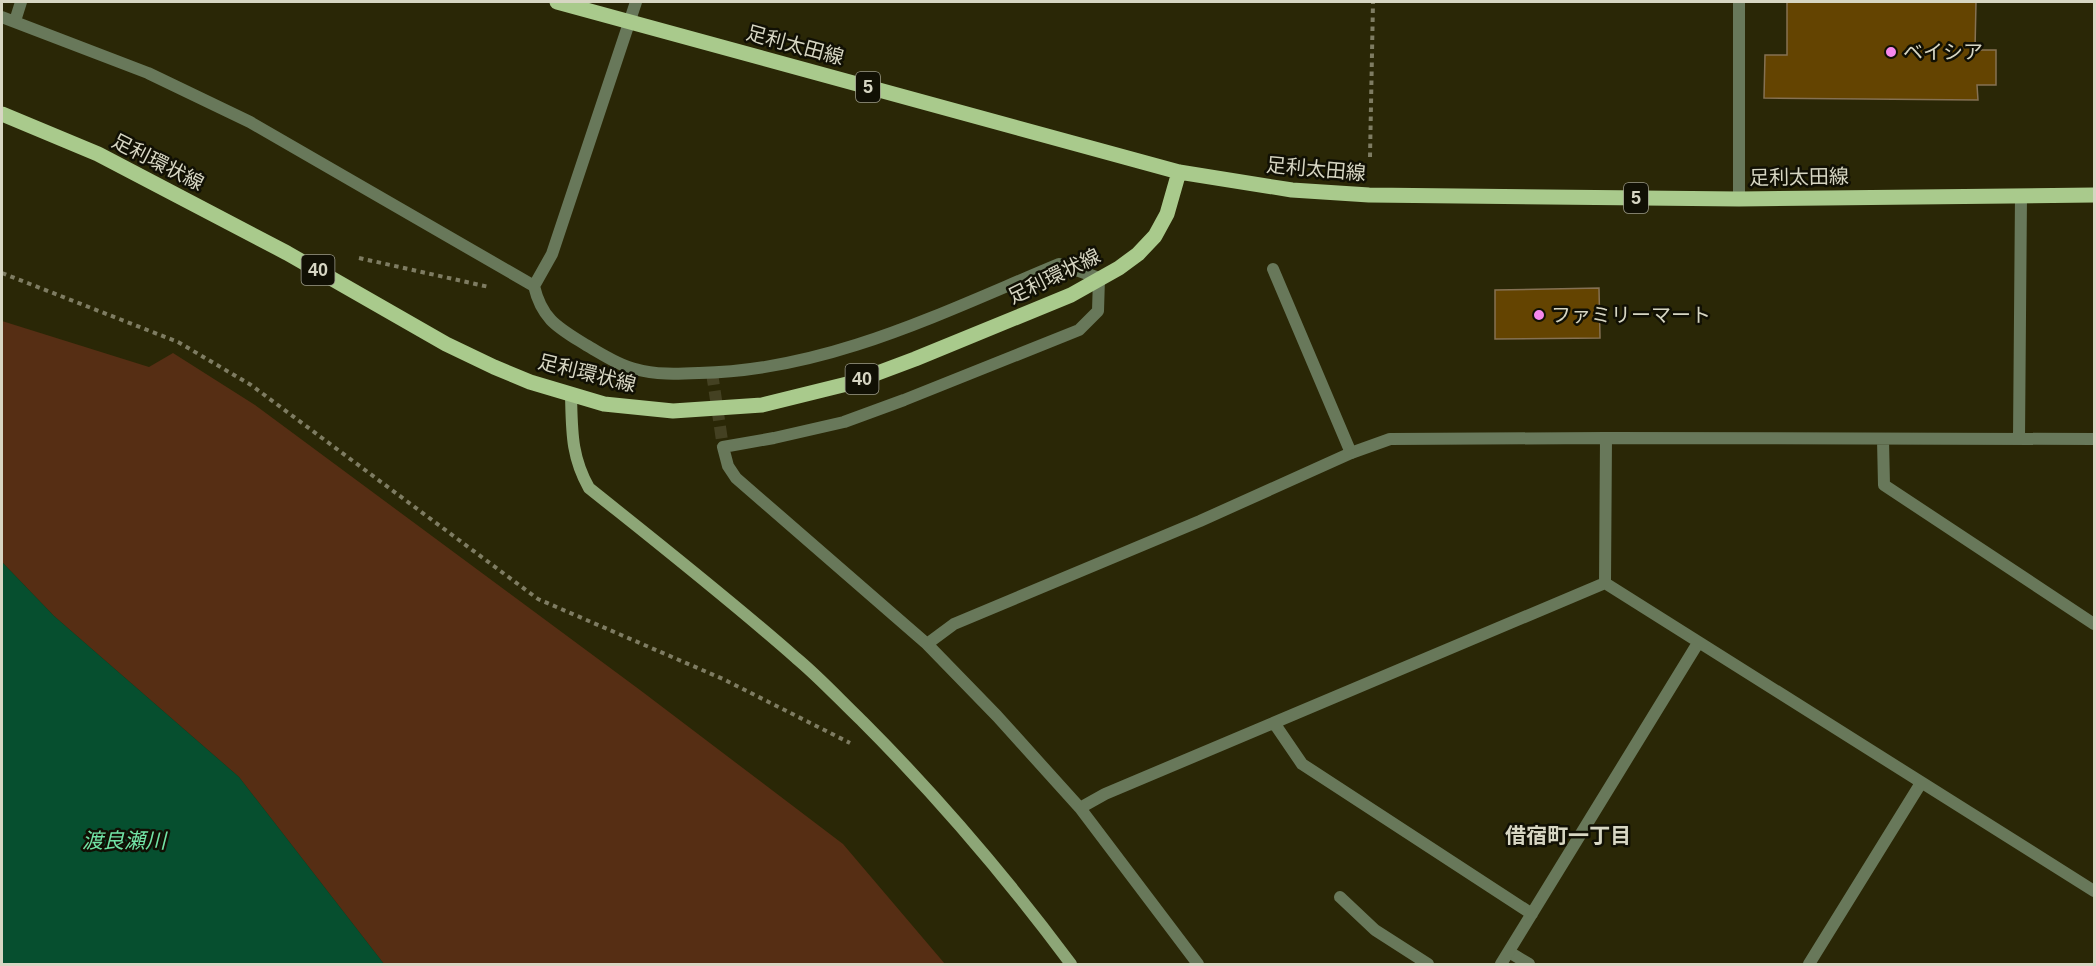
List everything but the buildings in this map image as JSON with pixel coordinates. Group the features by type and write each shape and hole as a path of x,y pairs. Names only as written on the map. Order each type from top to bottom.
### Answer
{"main road":[{"name":"足利太田線","path":"557,2 1179,172 1292,190 1369,195 1739,199 2094,195"},
{"name":"足利環状線","path":"2,114 108,159 287,253 446,344 494,367 571,395 604,404 673,411 772,403 851,383 1071,295 1119,268 1138,254 1155,236 1167,214 1179,172"}],"street":[{"path":"15,21 21,2"},
{"path":"636,2 552,254 534,286 538,303 545,314 561,329 617,363 657,374 764,369 825,355 885,336 1059,264 1099,278 1098,311 1079,330 844,422 723,447 728,466 736,478 927,644 997,716 1080,808 1198,964"},
{"path":"1739,2 1739,199"},
{"path":"2,17 148,73 250,122 534,286"},
{"path":"2019,438 2021,195"},
{"path":"1273,269 1351,453"},
{"path":"571,395 572,443 581,474 589,488 798,658 835,694 900,759 982,849 1024,900 1071,964"},
{"path":"1605,583 1606,438"},
{"path":"927,644 954,624 1200,521 1351,453 1390,439 2094,439"},
{"path":"1883,440 1884,485 2094,624"},
{"path":"1080,808 1105,794 1605,583"},
{"path":"1605,583 2094,891"},
{"path":"1501,964 1698,643"},
{"path":"1274,723 1302,764 1532,914"},
{"path":"1809,964 1921,783"},
{"path":"1340,897 1375,930 1428,964"},
{"path":"1509,952 1528,964"}],"path":[{"path":"1370,157 1373,2"},
{"path":"359,258 495,288"},
{"path":"2,273 178,342 251,385 538,600 723,679 856,746"}],"shaded area":[{"path":"2,321 149,367 173,353 255,405 640,690 843,844 945,964 384,964 239,777 54,616 2,562"}],"water":[{"name":"渡良瀬川","path":"2,562 54,616 239,777 384,964 2,964"}],"tunnel":[{"path":"712,373 723,447"}],"place":[{"name":"ベイシア","path":"1891,52"},
{"name":"ファミリーマート","path":"1539,315"}],"district":[{"name":"借宿町一丁目","path":"1568,836"}]}
